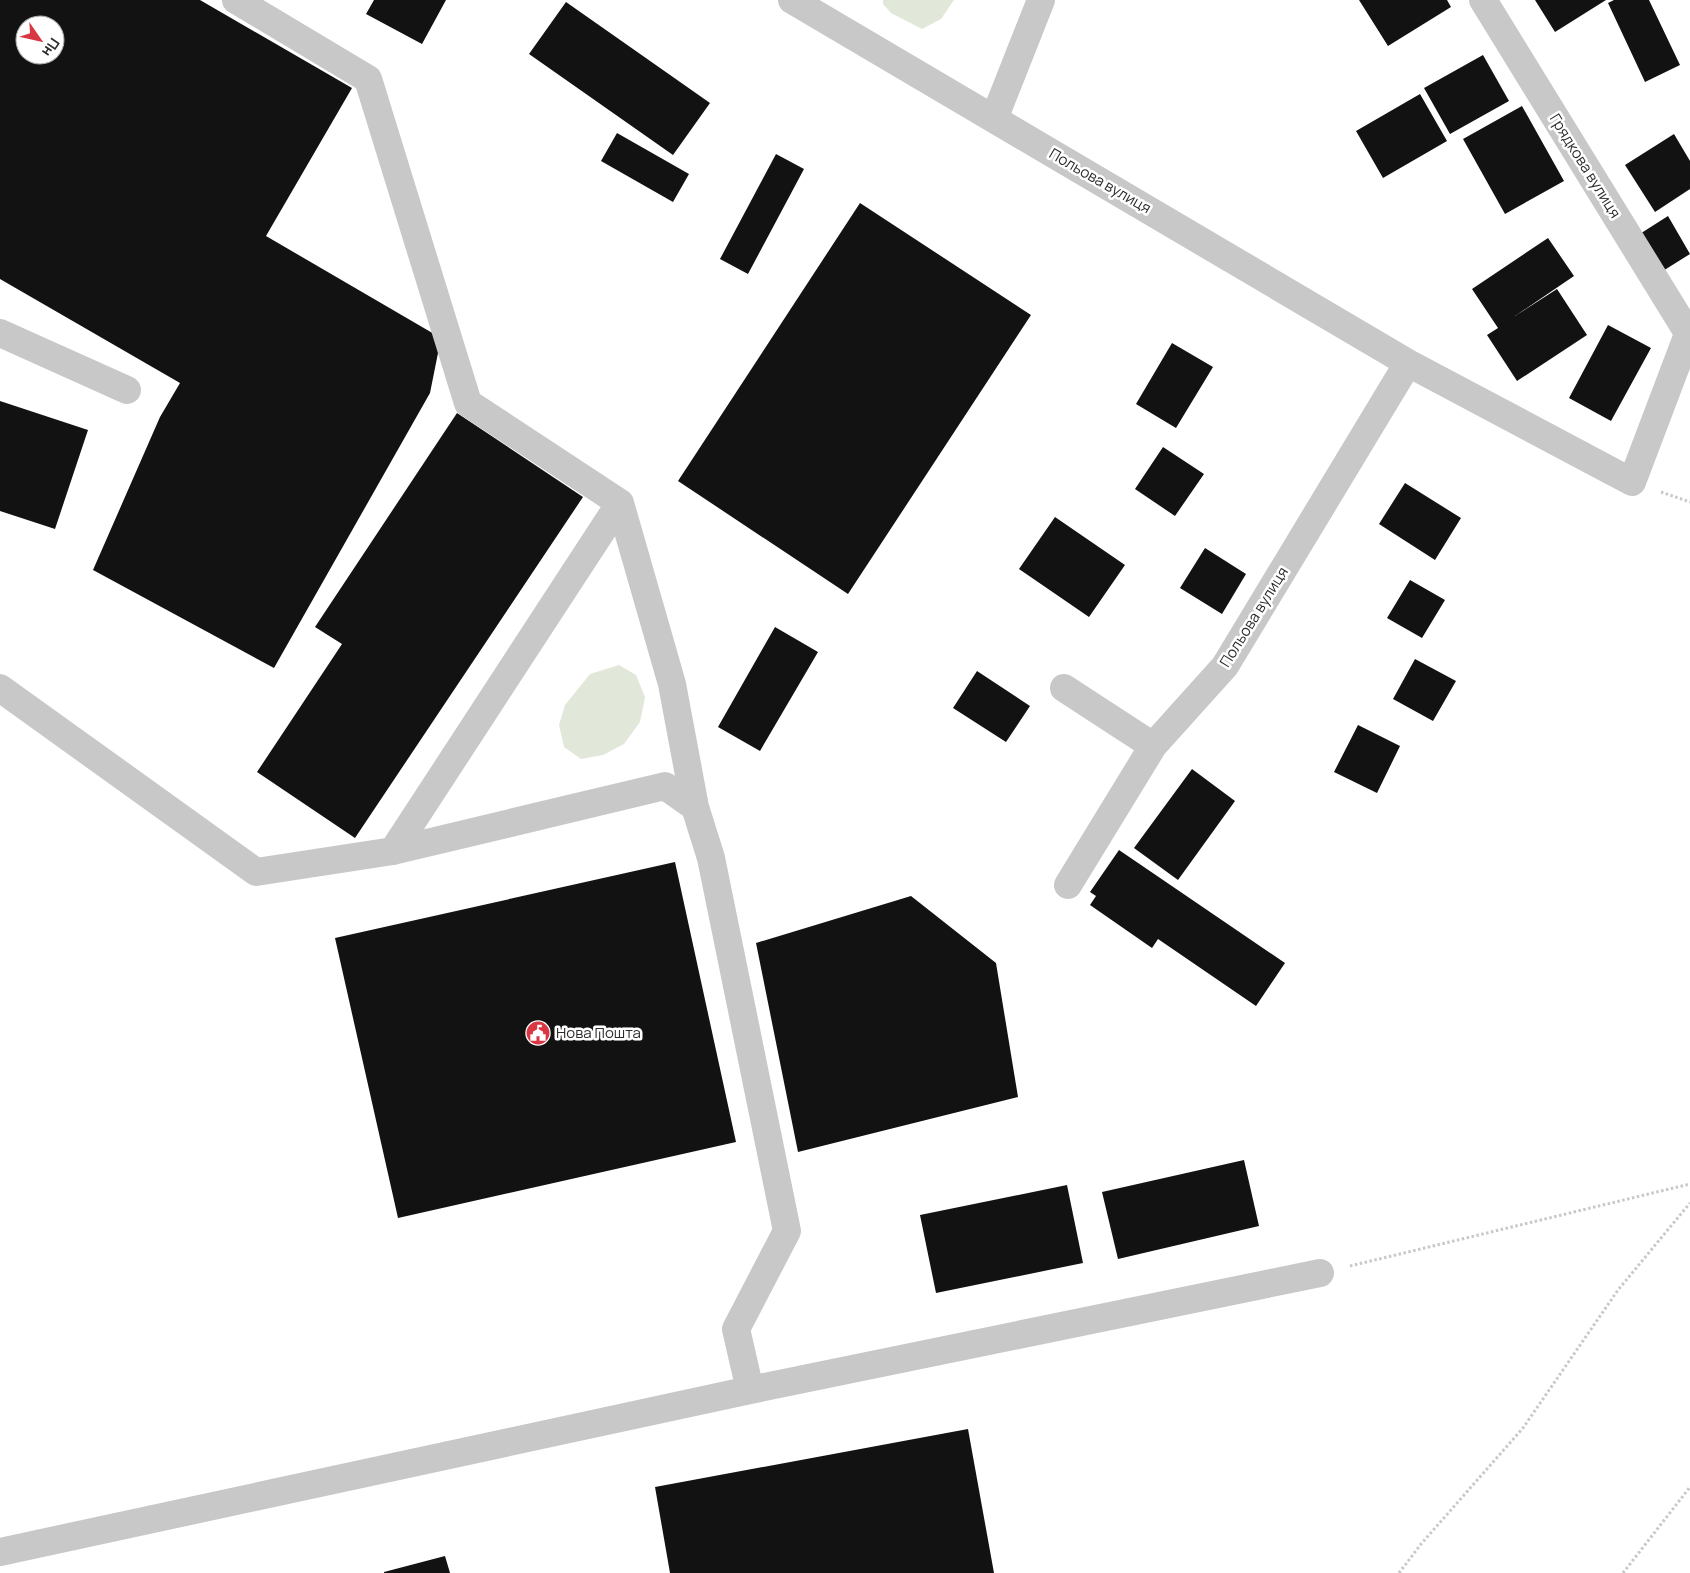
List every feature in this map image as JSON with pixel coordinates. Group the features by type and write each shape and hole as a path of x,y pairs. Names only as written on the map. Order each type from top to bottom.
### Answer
{"street":[{"path":"236,0 368,79 468,403 620,503 672,684 696,807 711,858 787,1231 736,1329 750,1390"},
{"path":"994,119 1041,0"},
{"name":"Грядкова вулиця","path":"1483,0 1689,331"},
{"name":"Польова вулиця","path":"807,3 994,119 1408,363 1632,482 1689,331"},
{"path":"0,333 127,390"},
{"name":"Польова вулиця","path":"1068,885 1153,746 1226,666 1408,363"},
{"path":"393,851 620,503"},
{"path":"0,688 256,872 393,851 665,786 696,807"},
{"path":"1064,688 1153,746"},
{"path":"0,1552 750,1390 1320,1273"}],"path":[{"path":"1320,1273 1690,1184"},
{"path":"1399,1573 1421,1544 1523,1428 1618,1290 1690,1203"},
{"path":"1623,1573 1690,1487"}],"green space":[{"path":"883,0 954,0 941,19 922,29 891,13 883,4"},
{"path":"619,665 636,675 645,697 640,722 624,744 603,755 581,759 564,747 559,725 565,705 590,674"}],"building":[{"path":"0,0 200,0 352,88 266,236 441,338 430,393 274,668 93,570 160,417 180,383 0,279"},
{"path":"374,0 446,0 422,44 366,14"},
{"path":"1359,0 1447,0 1451,7 1388,46"},
{"path":"1535,0 1606,0 1555,32"},
{"path":"1614,0 1649,0 1680,65 1645,82 1608,3"},
{"path":"566,2 710,103 673,155 529,54"},
{"path":"1483,55 1509,101 1450,134 1424,88"},
{"path":"1420,94 1447,141 1383,178 1356,131"},
{"path":"1522,106 1564,181 1505,214 1463,139"},
{"path":"617,133 689,174 673,202 601,161"},
{"path":"1674,134 1690,161 1690,189 1655,212 1625,165"},
{"path":"776,154 804,169 748,274 720,259"},
{"path":"860,203 1031,315 848,594 678,481"},
{"path":"1668,216 1690,254 1658,274 1635,237"},
{"path":"1548,238 1574,276 1515,316 1557,289 1587,335 1517,381 1487,335 1498,328 1472,289"},
{"path":"1608,325 1651,348 1611,421 1569,398"},
{"path":"1172,343 1213,367 1176,428 1136,404"},
{"path":"0,401 88,430 55,529 0,511"},
{"path":"457,413 583,497 355,838 257,772 342,644 315,627"},
{"path":"1163,447 1204,474 1175,516 1135,489"},
{"path":"1405,483 1461,518 1435,560 1379,524"},
{"path":"1055,517 1125,565 1089,617 1019,569"},
{"path":"1205,548 1246,574 1222,614 1180,588"},
{"path":"1410,580 1445,600 1422,638 1387,618"},
{"path":"775,627 818,652 760,751 718,727"},
{"path":"1415,659 1456,681 1433,721 1393,699"},
{"path":"977,671 1030,706 1006,742 953,708"},
{"path":"1358,725 1400,746 1377,793 1334,772"},
{"path":"1192,769 1235,801 1178,880 1134,848"},
{"path":"1119,850 1285,963 1256,1006 1158,939 1152,948 1090,905 1096,896 1090,892"},
{"path":"675,862 736,1142 398,1218 335,938"},
{"path":"911,896 996,963 1018,1097 798,1152 756,943"},
{"path":"1244,1160 1259,1226 1118,1259 1102,1192"},
{"path":"1067,1185 1083,1263 936,1293 920,1215"},
{"path":"968,1429 994,1573 670,1573 655,1487"},
{"path":"445,1556 450,1573 384,1573 384,1572"}],"place":[{"name":"Нова Пошта","path":"538,1033"}]}
